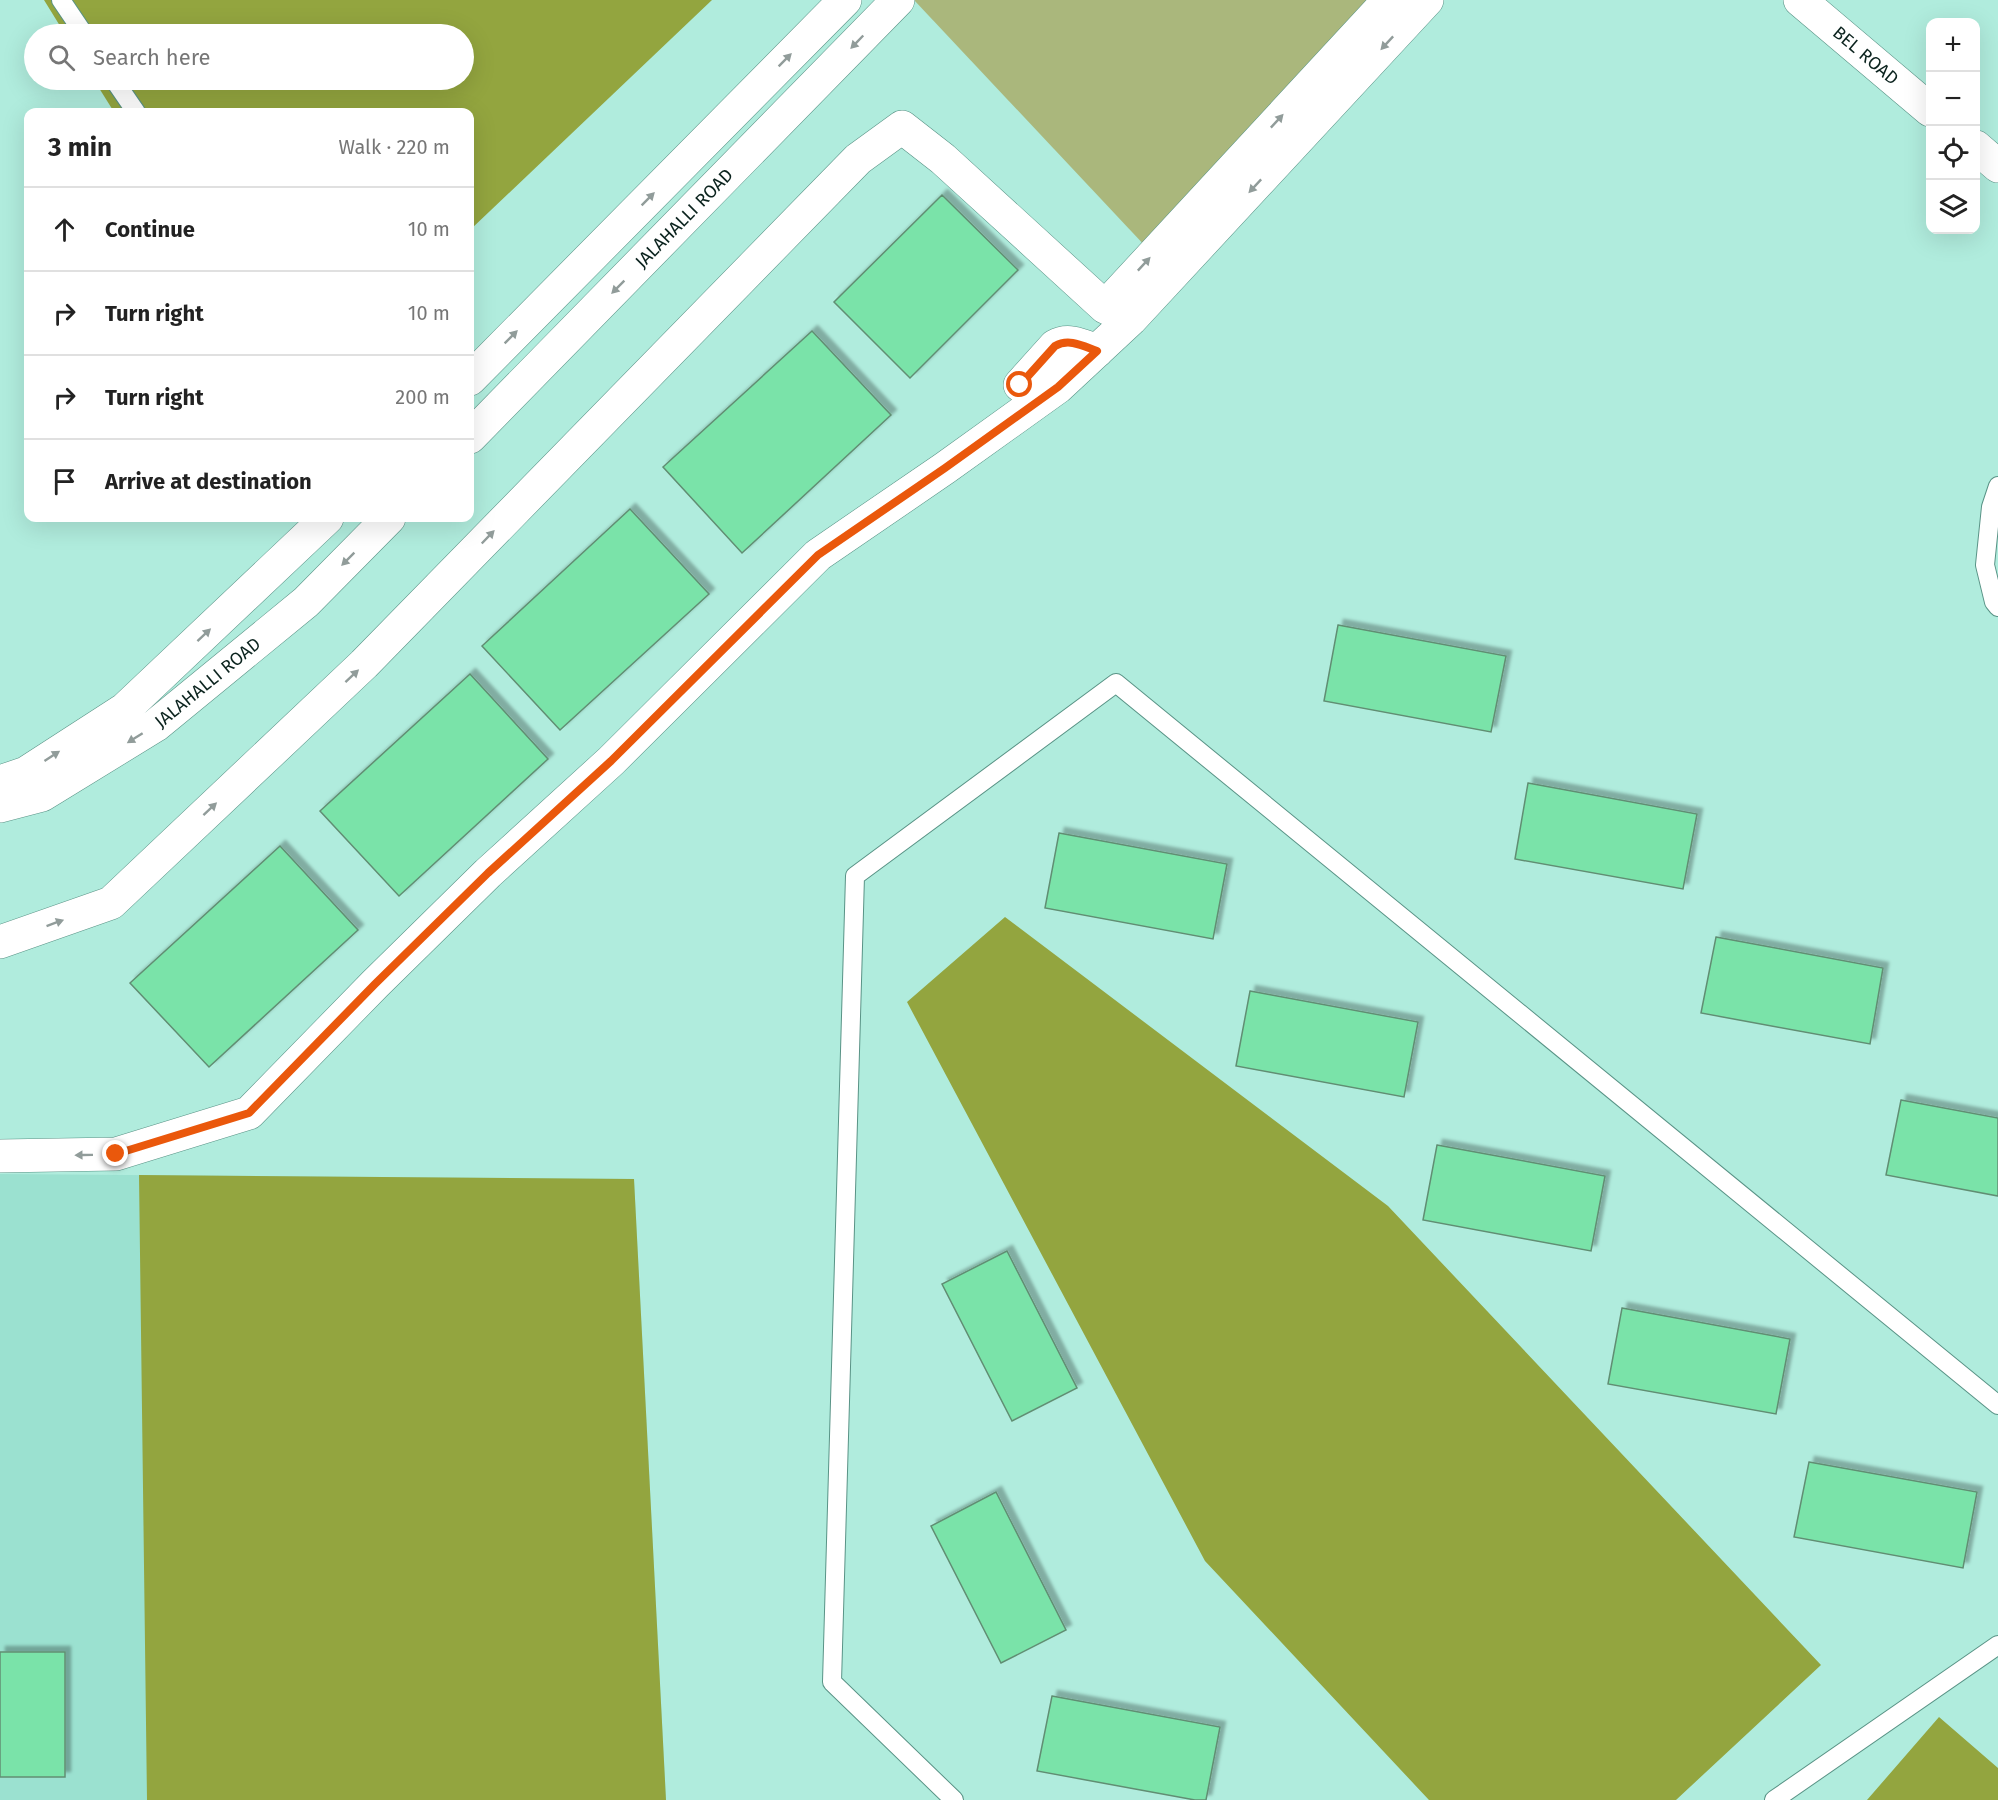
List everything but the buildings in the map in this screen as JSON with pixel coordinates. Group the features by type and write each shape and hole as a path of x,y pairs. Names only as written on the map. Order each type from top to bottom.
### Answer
{"street":[{"path":"474,375 845,0"},
{"name":"JALAHALLI ROAD","path":"474,432 898,0"},
{"path":"0,1155 116,1154 249,1113 399,960 488,873 611,761 818,555 1058,387 1097,351 1118,313 1389,0"},
{"path":"1118,313 1427,0"},
{"name":"BEL ROAD","path":"1800,0 1926,107"},
{"path":"0,942 111,903 364,664 858,159 902,127 943,159 1118,313"},
{"path":"1980,150 1998,166"},
{"path":"1020,385 1061,342 1078,344 1097,351"},
{"name":"JALAHALLI ROAD","path":"0,782 26,773 125,709 323,522"},
{"name":"JALAHALLI ROAD","path":"0,806 42,795 156,725 306,602 385,522"}],"lane":[{"path":"62,0 78,24"},
{"path":"121,90 133,108"},
{"path":"1998,486 1991,507 1985,565 1994,603 1998,607"},
{"path":"954,1800 832,1682 855,876 1116,683 1998,1405"},
{"path":"1774,1800 1998,1645"}],"shaded area":[{"path":"914,0 1374,0 1147,248"},
{"path":"0,1174 634,1179 666,1800 0,1800"}],"green space":[{"path":"44,0 712,0 474,226 474,108 112,108 100,90 474,90 474,24 59,24"},
{"path":"1005,917 1388,1206 1821,1665 1676,1800 1429,1800 1205,1561 907,1002"},
{"path":"139,1175 634,1179 666,1800 147,1800"},
{"path":"1939,1717 1998,1768 1998,1800 1867,1800"}],"route":[{"path":"116,1154 249,1113 488,873 611,761 818,555 1058,387 1097,351 1078,344 1061,342 1020,385"}]}
